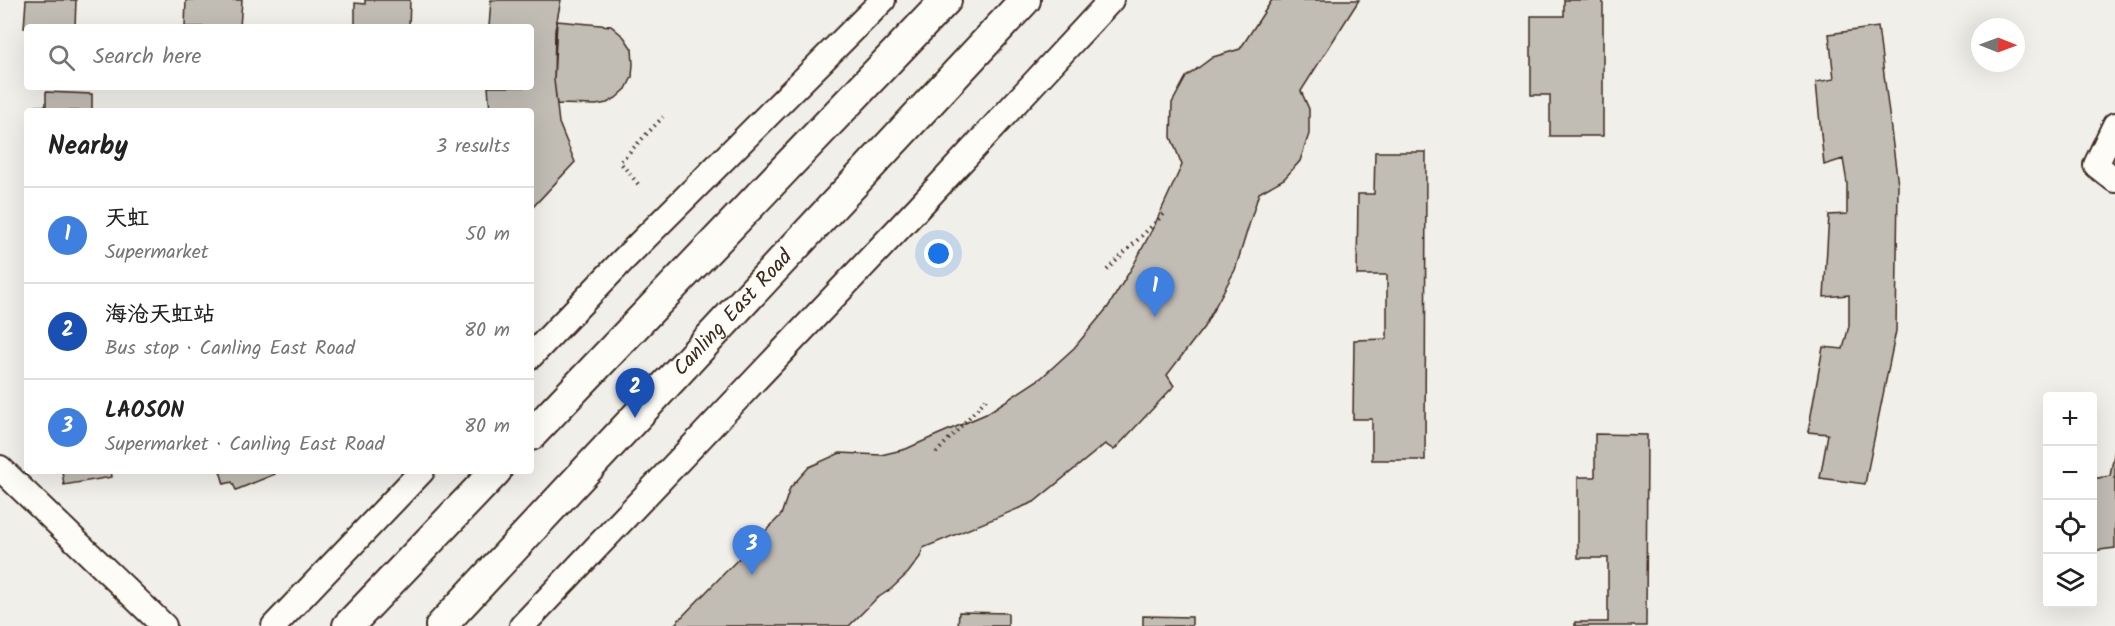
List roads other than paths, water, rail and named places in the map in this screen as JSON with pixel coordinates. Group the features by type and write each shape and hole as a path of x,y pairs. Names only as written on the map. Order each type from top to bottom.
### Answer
{"street":[{"path":"534,353 622,261 883,0"},
{"path":"534,432 946,0"},
{"name":"Canling East Road","path":"441,626 1025,0"},
{"path":"522,626 920,206 1111,0"},
{"path":"2115,125 2096,165 2115,180"},
{"path":"0,468 164,626"},
{"path":"274,626 419,474"},
{"path":"348,626 493,474"}],"place":[{"name":"天虹","path":"1155,317"},
{"name":"海沧天虹站","path":"635,418"},
{"name":"LAOSON","path":"752,575"}]}
